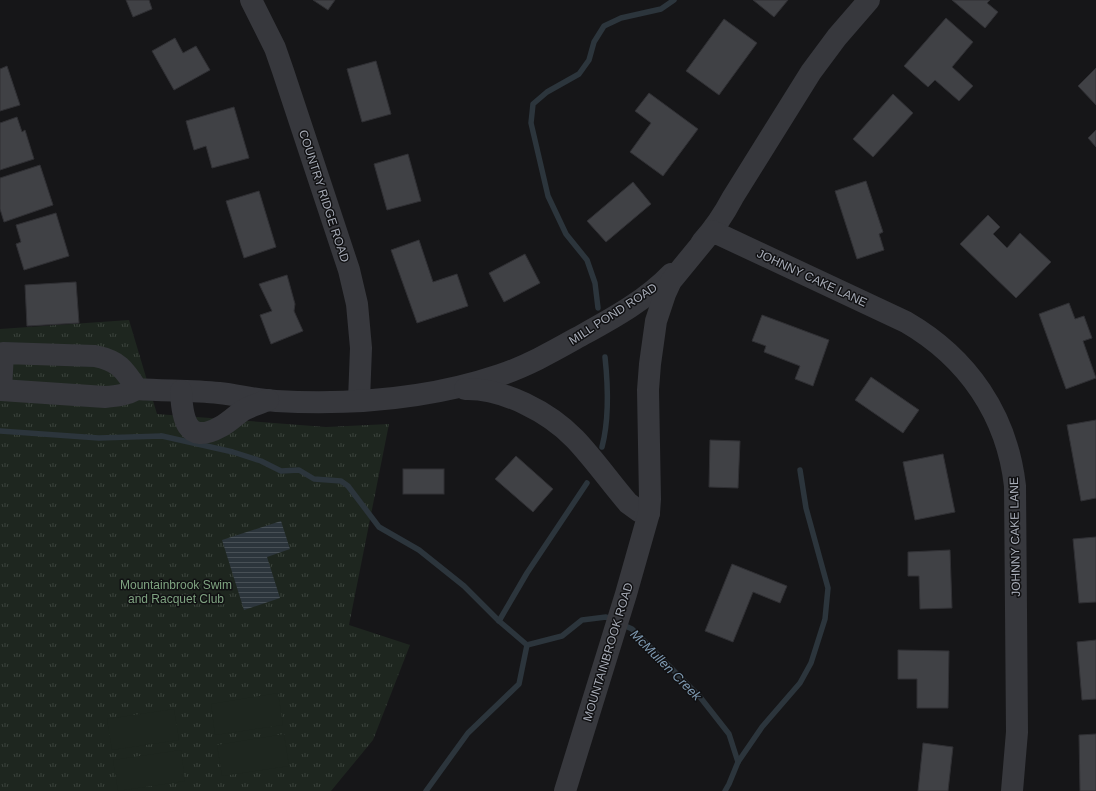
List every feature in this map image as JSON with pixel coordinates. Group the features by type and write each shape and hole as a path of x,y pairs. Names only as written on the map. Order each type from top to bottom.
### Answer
{"street":[{"name":"COUNTRY RIDGE ROAD","path":"251,0 275,48 349,270 357,304 361,348 359,400"},
{"name":"MILL POND ROAD","path":"137,389 219,393 268,400 317,402 397,398 480,382 550,354 599,326 645,297 663,282 712,232 724,216 733,198 811,72 837,37 869,0"},
{"name":"MOUNTAINBROOK ROAD","path":"565,791 626,594 649,513 648,390 656,321 671,281 712,232"},
{"name":"JOHNNY CAKE LANE","path":"712,232 906,322 920,330 945,349 959,363 972,378 991,406 1009,453 1015,486 1017,732 1012,791"},
{"path":"3,353 84,355 108,359 116,363 128,374 137,389 128,394 105,397 1,390 3,353"},
{"path":"438,391 468,389 494,392 521,402 544,414 574,438 628,503 639,511 649,513"},
{"path":"181,391 184,419 188,426 195,431 202,433 221,427 242,411 268,400"}],"green space":[{"name":"Mountainbrook Swim and Racquet Club","path":"129,320 157,414 326,427 389,424 349,625 410,645 373,740 331,791 0,791 0,329"},
{"path":"278,693 283,725 215,735 211,704"},
{"path":"174,709 179,740 112,750 107,719"},
{"path":"284,734 289,766 222,776 217,745"},
{"path":"181,750 185,781 118,791 113,760"}],"shaded area":[{"path":"281,521 290,549 267,557 280,598 244,610 222,540"}],"building":[{"path":"126,0 149,0 152,9 133,17"},
{"path":"313,0 335,0 328,10"},
{"path":"753,0 788,0 774,17"},
{"path":"952,0 990,0 987,3 998,12 985,28"},
{"path":"946,18 973,42 952,67 973,86 959,101 935,80 928,87 904,66"},
{"path":"724,19 757,43 719,95 686,71"},
{"path":"175,38 183,53 196,46 210,70 174,90 152,51"},
{"path":"376,61 391,114 362,122 347,69"},
{"path":"7,66 20,105 0,111 0,69"},
{"path":"1096,68 1096,105 1078,86"},
{"path":"649,93 698,129 663,176 630,152 651,123 635,111"},
{"path":"893,94 913,113 873,157 853,139"},
{"path":"234,107 249,158 212,168 206,146 194,150 186,121"},
{"path":"17,117 22,132 25,130 34,159 0,170 0,123"},
{"path":"1096,130 1096,147 1088,138"},
{"path":"408,154 421,201 387,210 374,164"},
{"path":"40,165 53,205 4,222 0,209 0,178"},
{"path":"866,181 883,232 879,234 884,250 857,259 835,191"},
{"path":"633,182 651,204 606,242 587,221"},
{"path":"259,191 276,247 244,258 226,201"},
{"path":"56,213 69,256 24,270 16,244 21,242 16,225"},
{"path":"988,215 1000,227 993,234 1007,248 1020,233 1051,262 1016,298 960,244"},
{"path":"419,240 433,282 457,274 468,306 417,323 391,250"},
{"path":"525,254 540,283 504,302 489,273"},
{"path":"287,275 295,304 294,311 303,331 271,344 260,315 272,311 259,284"},
{"path":"76,282 79,323 27,326 25,285"},
{"path":"1069,303 1075,319 1084,316 1092,338 1083,341 1096,378 1066,389 1039,314"},
{"path":"762,315 829,340 813,386 795,379 800,366 764,352 766,346 752,341"},
{"path":"871,377 919,410 903,433 855,400"},
{"path":"1096,420 1096,498 1081,501 1067,425"},
{"path":"710,440 740,441 738,488 709,487"},
{"path":"943,454 955,512 915,520 903,462"},
{"path":"516,456 553,489 533,512 495,479"},
{"path":"403,469 444,469 444,494 403,494"},
{"path":"1096,537 1096,602 1079,603 1073,539"},
{"path":"950,550 952,608 920,609 919,576 908,576 908,552"},
{"path":"732,564 787,586 780,603 753,592 733,642 705,631"},
{"path":"1096,640 1096,699 1082,700 1077,642"},
{"path":"898,650 949,651 948,708 917,708 917,679 898,679"},
{"path":"1096,734 1096,791 1080,791 1079,735"},
{"path":"923,743 953,747 948,791 918,791"}],"waterway":[{"path":"598,308 595,283 587,260 566,234 548,196 531,123 533,104 547,92 579,74 589,60 594,42 604,26 621,18 661,9 674,0"},
{"path":"602,447 606,425 607,402 605,357"},
{"path":"0,431 99,438 162,436 233,452 261,461 281,471 299,470 314,479 341,481 348,486 379,527 419,550 464,586 499,621 527,645"},
{"path":"725,791 738,762 762,727 800,683 811,663 825,619 828,588 806,508 800,470"},
{"path":"499,621 527,573 587,483"},
{"name":"McMullen Creek","path":"527,645 562,636 582,620 606,617 613,620"},
{"name":"McMullen Creek","path":"621,624 632,629 700,697 729,734 738,762"},
{"name":"McMullen Creek","path":"426,791 468,733 519,684 527,645"}]}
